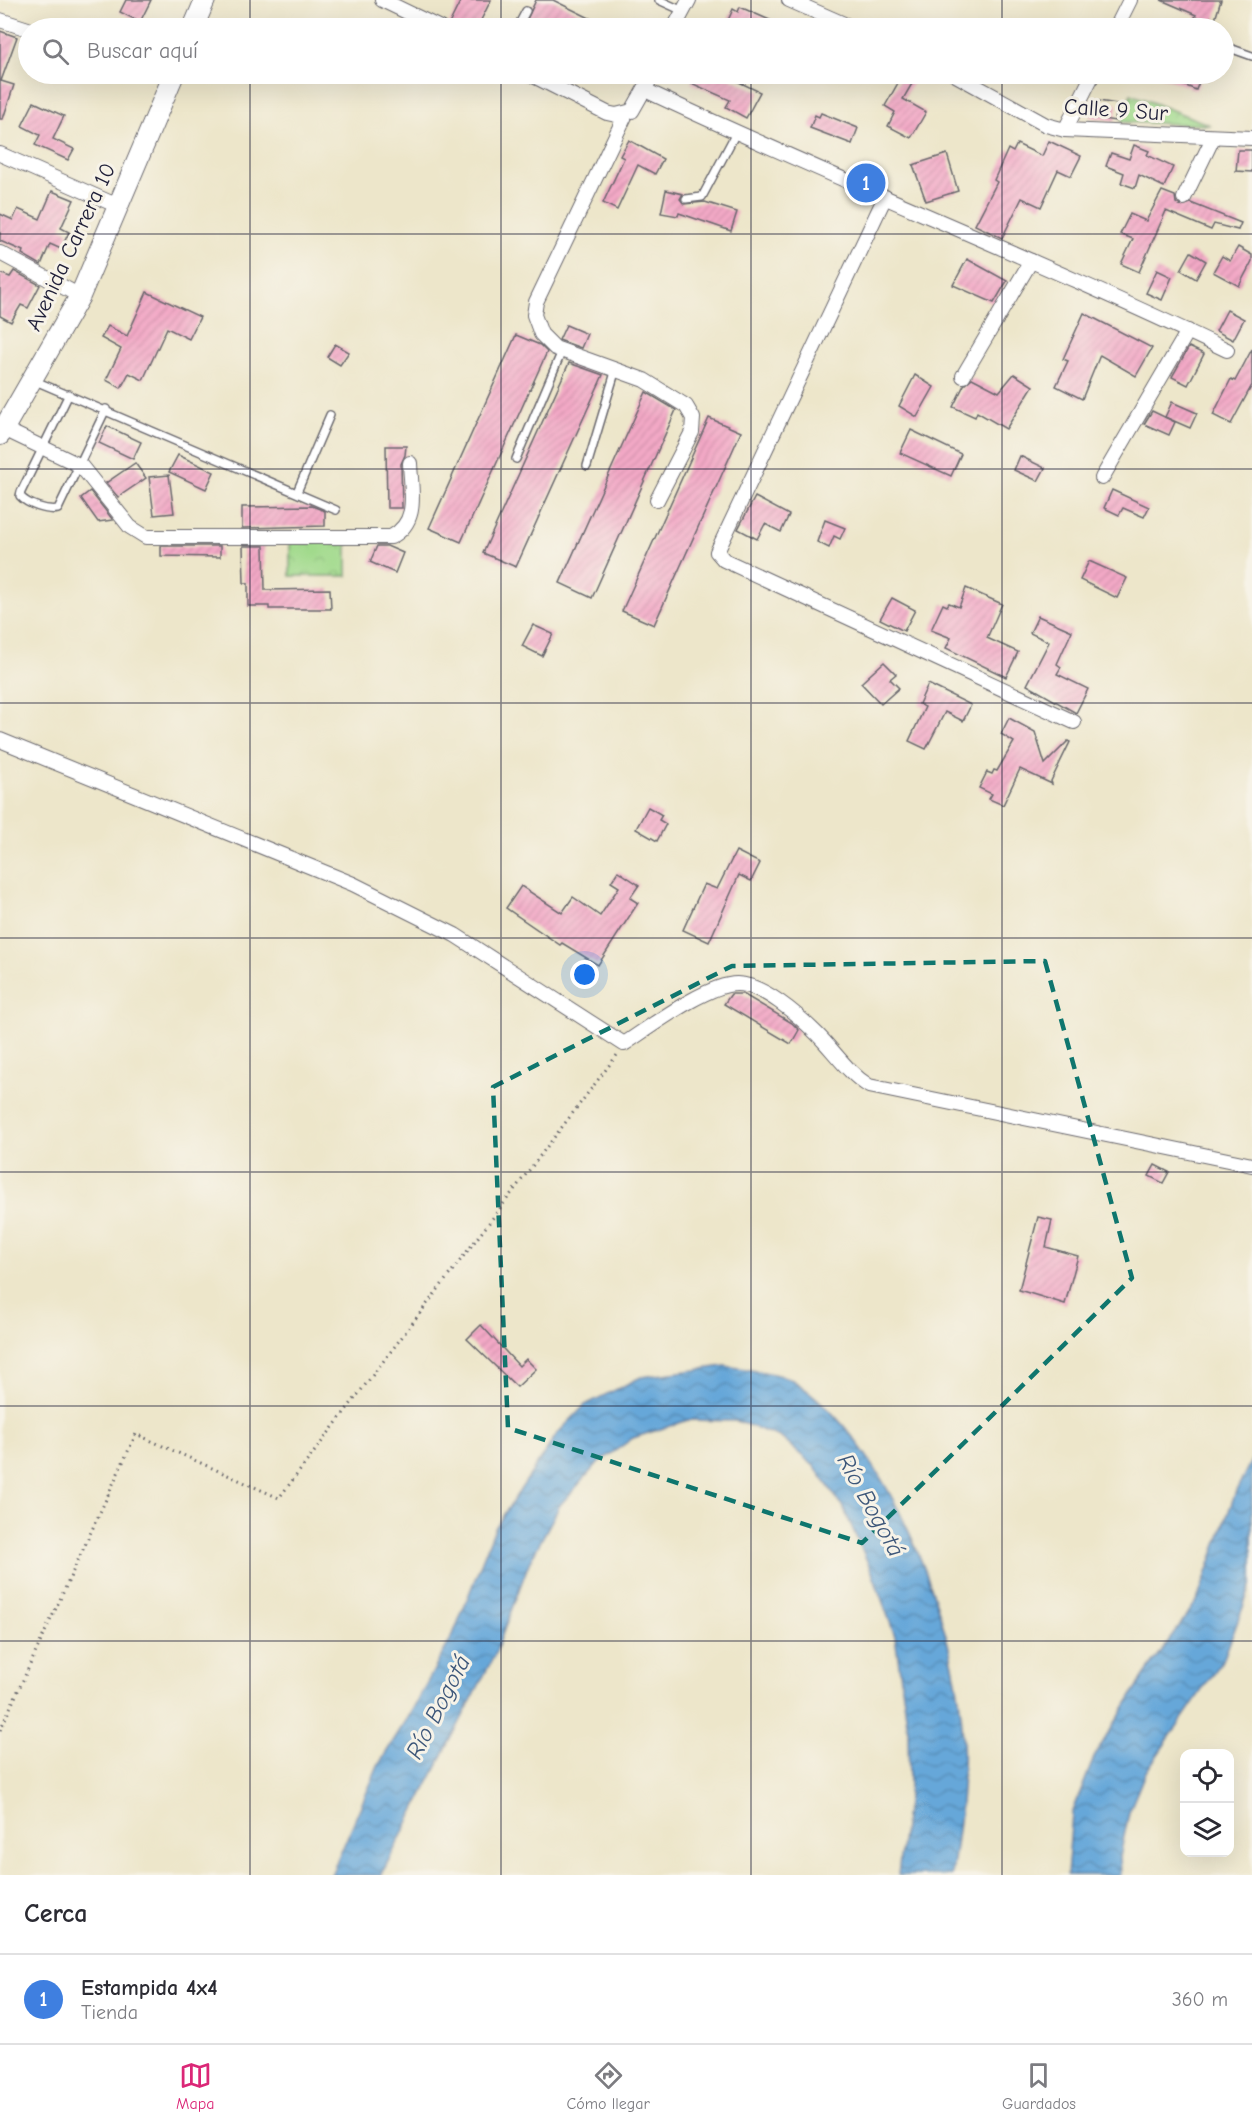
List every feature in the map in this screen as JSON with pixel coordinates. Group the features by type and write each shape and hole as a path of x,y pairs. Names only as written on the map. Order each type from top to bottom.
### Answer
{"street":[{"path":"197,18 205,0"},
{"path":"382,0 419,18"},
{"path":"789,0 830,18"},
{"path":"1121,18 1130,0"},
{"path":"0,20 18,26"},
{"name":"Avenida Carrera 10","path":"2,432 80,296 165,84"},
{"path":"550,84 607,113 626,114 632,111 648,84"},
{"name":"Calle 9 Sur","path":"972,84 1046,125 1065,130 1252,138"},
{"path":"1065,130 1089,84"},
{"path":"645,90 736,133 885,196 1227,350"},
{"path":"626,114 536,302 534,315 541,334 555,348 644,380 686,406 693,418 692,432 657,500"},
{"path":"1184,198 1213,138"},
{"path":"0,154 118,206"},
{"path":"885,196 717,552 724,560 1074,722"},
{"path":"0,253 80,296"},
{"path":"963,376 1031,261"},
{"path":"1102,478 1188,331"},
{"path":"2,432 43,447 81,466 130,527 146,537 391,537 403,531 411,518 410,462"},
{"path":"0,740 353,884 455,935 624,1044 692,1000 735,984 748,985 795,1013 856,1078 869,1086 1252,1166"}],"lane":[{"path":"659,0 686,5"},
{"path":"522,18 526,10"},
{"path":"1234,50 1252,56"},
{"path":"686,199 702,197 736,133"},
{"path":"516,459 562,351"},
{"path":"587,466 616,369"},
{"path":"32,380 106,409 336,510"},
{"path":"69,394 21,492 20,496 23,500 51,510 58,509 81,466 106,409"},
{"path":"297,492 330,415"}],"path":[{"path":"0,1730 136,1434 279,1498 624,1044"}],"highlighted area":[{"path":"1045,961 1132,1278 862,1543 508,1428 493,1087 732,966"}],"green space":[{"path":"1131,94 1210,125 1121,122"},
{"path":"347,541 347,576 290,576 290,542"}],"water":[{"name":"Río Bogotá","path":"725,1366 786,1377 828,1409 860,1446 888,1491 913,1540 933,1592 948,1644 958,1694 963,1739 963,1773 952,1875 898,1875 909,1786 908,1730 895,1636 872,1572 843,1507 814,1466 780,1437 737,1421 688,1420 633,1438 597,1464 560,1505 529,1563 495,1654 381,1875 331,1875 379,1764 410,1714 453,1635 495,1528 557,1434 585,1405 641,1377"},
{"path":"1252,1459 1252,1583 1224,1658 1145,1773 1129,1812 1120,1856 1121,1875 1067,1875 1072,1814 1095,1755 1144,1676 1197,1601 1236,1491"}],"building":[{"path":"126,0 151,0 142,18 132,18 120,12"},
{"path":"461,0 491,0 482,18 452,18"},
{"path":"536,0 553,0 590,18 528,18"},
{"path":"1161,0 1221,0 1216,18 1198,18 1195,17 1196,15"},
{"path":"740,7 765,18 729,18 733,9 738,12"},
{"path":"0,31 17,37 1,81 14,85 3,119 0,119"},
{"path":"693,84 743,84 760,92 746,118 726,107 730,100"},
{"path":"897,84 912,84 903,99 926,112 911,138 888,126 895,112 885,106"},
{"path":"1181,84 1198,84 1196,90"},
{"path":"1092,100 1117,104 1115,121 1090,117"},
{"path":"34,102 64,116 53,139 74,149 68,160 35,145 40,135 22,126"},
{"path":"821,113 858,128 852,144 810,128 815,115 819,117"},
{"path":"629,140 663,159 655,174 638,165 617,210 603,203 624,158 620,156"},
{"path":"1049,141 1081,156 1071,176 1058,170 1041,207 1022,198 1002,238 975,225 997,182 994,180 1008,149 1013,152 1017,144 1042,156"},
{"path":"1134,145 1149,151 1147,155 1173,167 1164,187 1139,175 1135,188 1121,183 1124,173 1106,166 1111,153 1129,159"},
{"path":"1238,150 1252,150 1252,172 1236,171"},
{"path":"947,154 958,191 926,201 913,165"},
{"path":"666,190 683,194 680,199 684,204 705,202 737,212 731,231 679,213 678,216 661,213"},
{"path":"52,191 74,200 61,228 69,232 61,249 50,244 41,265 22,254 23,251 0,241 0,214 13,220 18,209 40,219"},
{"path":"1162,191 1175,196 1176,203 1181,206 1191,203 1241,223 1238,230 1214,224 1211,230 1166,211 1139,272 1121,264 1133,239 1120,234 1130,214 1146,221"},
{"path":"1238,247 1252,255 1252,261 1239,286 1213,272 1222,256 1230,261"},
{"path":"1191,252 1206,261 1196,279 1181,270"},
{"path":"967,259 1007,281 994,303 953,285"},
{"path":"1157,270 1172,277 1162,300 1146,293"},
{"path":"14,271 40,285 28,308 21,305 11,322 0,316 0,273 10,277"},
{"path":"147,292 200,317 189,339 167,328 143,380 129,373 121,388 106,380 121,349 101,338 108,326 127,336"},
{"path":"1227,310 1244,319 1233,340 1216,331"},
{"path":"1084,313 1152,348 1136,376 1100,355 1082,399 1056,386 1068,361 1063,359"},
{"path":"566,325 587,334 581,348 559,340"},
{"path":"516,335 540,345 547,352 461,542 429,528"},
{"path":"335,344 349,352 340,365 327,357"},
{"path":"1189,347 1204,354 1188,385 1172,377"},
{"path":"1252,349 1252,385 1231,424 1213,415 1231,379 1235,381"},
{"path":"569,363 603,375 516,567 483,553"},
{"path":"1014,374 1033,386 1006,429 977,412 975,417 953,407 964,385 972,378 999,392"},
{"path":"915,375 934,387 917,417 899,406"},
{"path":"646,392 676,410 592,598 560,583"},
{"path":"1172,402 1197,413 1190,428 1165,417"},
{"path":"1152,411 1175,422 1169,435 1144,424"},
{"path":"709,418 741,432 654,625 622,611"},
{"path":"107,426 141,442 133,459 99,443"},
{"path":"911,430 961,454 951,476 900,453"},
{"path":"386,446 406,446 401,464 402,508 387,508"},
{"path":"178,455 214,472 206,489 169,472"},
{"path":"1020,456 1045,468 1038,481 1014,470"},
{"path":"135,463 146,478 118,497 106,483"},
{"path":"169,475 174,513 154,515 149,477"},
{"path":"1112,490 1149,507 1144,517 1123,508 1119,515 1104,508"},
{"path":"90,491 113,520 98,522 81,498"},
{"path":"755,497 789,515 781,532 765,524 757,539 738,529"},
{"path":"312,506 325,511 325,526 242,528 242,507"},
{"path":"825,520 845,528 840,539 834,536 829,548 817,542"},
{"path":"161,546 220,546 220,557 161,556"},
{"path":"243,546 264,546 265,590 330,589 331,609 269,609 269,606 248,606 248,583 244,583"},
{"path":"377,546 387,546 403,553 395,573 370,562"},
{"path":"1089,561 1127,578 1117,598 1080,580"},
{"path":"966,588 1002,604 987,638 1018,652 1006,677 946,648 951,638 931,630 943,604 947,606 949,603 959,607"},
{"path":"892,598 915,610 904,631 880,619"},
{"path":"1038,616 1072,631 1057,664 1061,667 1057,674 1088,689 1076,713 1027,685 1049,642 1030,633"},
{"path":"533,625 553,634 542,656 522,646"},
{"path":"884,662 896,674 890,679 899,688 881,704 861,683"},
{"path":"928,684 971,705 963,721 945,712 926,749 909,741 925,707 919,704"},
{"path":"1009,718 1035,732 1045,764 1068,741 1070,742 1051,781 1052,784 1020,769 1003,805 989,799 992,794 979,788 987,772 992,774 994,770 997,771 1014,742 1001,734"},
{"path":"648,807 662,815 659,820 666,824 657,841 636,829"},
{"path":"736,851 760,863 751,881 739,875 709,942 683,930 704,884 717,889"},
{"path":"618,871 639,885 630,898 638,903 598,965 562,943 560,945 506,908 521,886 562,913 573,897 600,916 619,887 611,882"},
{"path":"731,994 743,994 792,1023 799,1030 791,1044 724,1004"},
{"path":"1155,1165 1169,1172 1163,1183 1149,1176"},
{"path":"1038,1217 1052,1220 1046,1247 1078,1256 1065,1304 1019,1290"},
{"path":"481,1325 519,1366 526,1359 536,1369 517,1387 467,1339"}],"place":[{"name":"Estampida 4x4","path":"866,183"}]}
